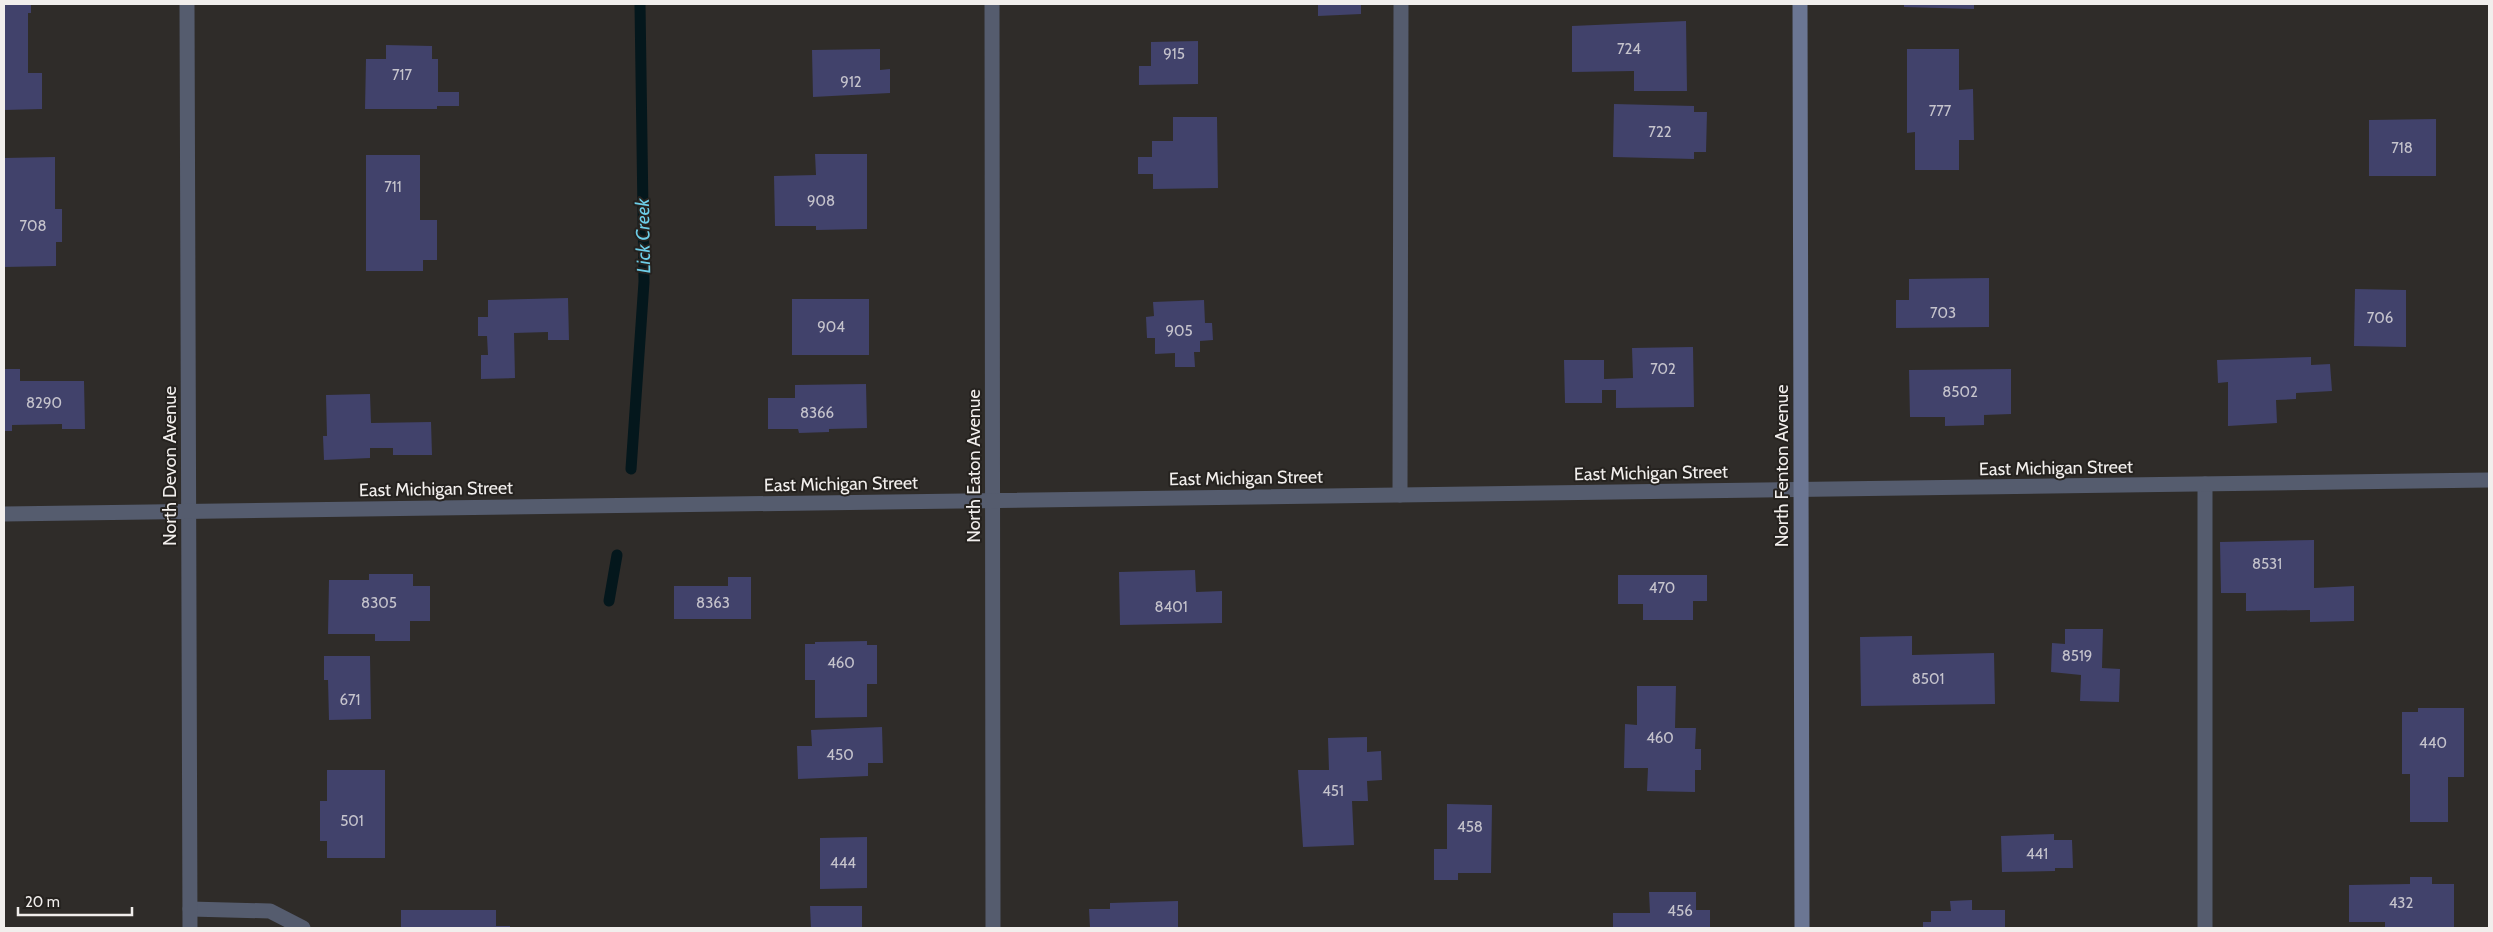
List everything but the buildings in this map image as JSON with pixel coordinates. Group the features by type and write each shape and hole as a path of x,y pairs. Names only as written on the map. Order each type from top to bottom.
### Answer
{"street":[{"name":"North Devon Avenue","path":"186,4 190,928"},
{"name":"North Eaton Avenue","path":"992,4 993,928"},
{"path":"1400,495 1401,4"},
{"name":"North Fenton Avenue","path":"1800,4 1802,928"},
{"name":"East Michigan Street","path":"4,514 2489,480"},
{"path":"2205,484 2205,928"},
{"path":"190,909 270,912 303,928"}],"waterway":[{"name":"Lick Creek","path":"631,469 644,282 640,4"},
{"name":"Lick Creek","path":"609,601 617,555"}]}
